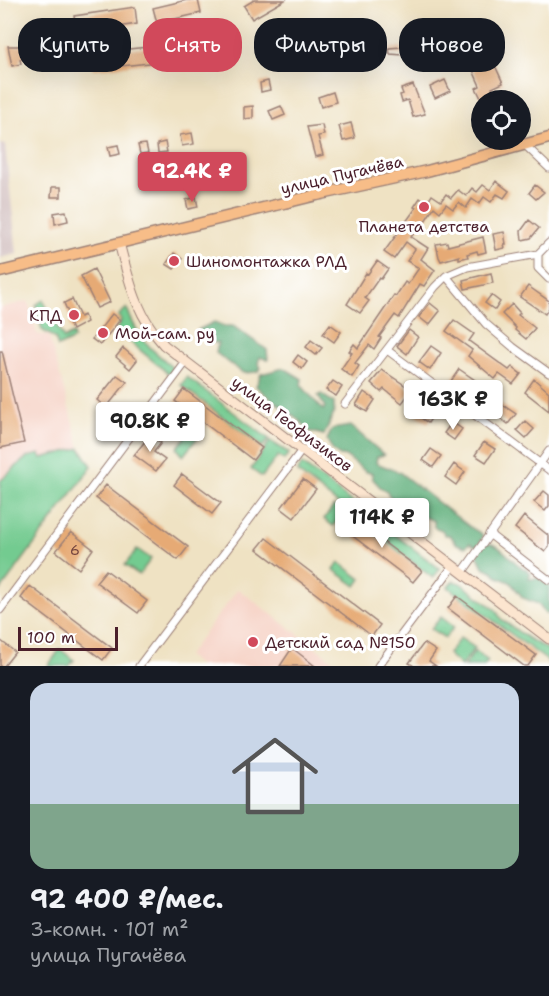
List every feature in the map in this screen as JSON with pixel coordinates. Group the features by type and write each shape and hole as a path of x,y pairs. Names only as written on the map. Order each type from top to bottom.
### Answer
{"main road":[{"name":"улица Пугачёва","path":"531,143 549,138"},
{"name":"улица Пугачёва","path":"0,273 506,150"}],"street":[{"path":"530,150 549,168"},
{"name":"улица Геофизиков","path":"119,243 132,291 143,317 164,345 549,639"},
{"path":"345,404 435,287 446,276 467,267 538,254 549,243"},
{"path":"538,254 538,268 549,279"},
{"path":"446,276 486,324 549,373"},
{"path":"387,350 549,470"},
{"path":"0,610 186,362"},
{"path":"139,666 302,450"},
{"path":"462,573 549,451"},
{"path":"489,534 549,580"},
{"path":"378,666 453,566"}],"shaded area":[{"path":"0,144 5,145 17,254 0,258"},
{"path":"28,301 37,334 49,336 80,448 41,458 27,457 0,481 0,308"},
{"name":"Детский сад №150","path":"238,589 335,662 333,666 200,666 187,656"}],"green space":[{"path":"43,300 64,339 73,334 74,339 58,347 55,338 42,330 36,305"},
{"path":"127,308 142,338 171,366 173,370 170,375 116,330 121,321 119,315"},
{"path":"214,322 224,326 233,326 267,350 268,360 260,357 258,363 261,368 257,372 243,373 216,353 218,343 206,340 199,333 198,330"},
{"path":"284,368 302,379 301,385 323,410 325,407 318,396 321,394 334,403 334,413 324,435 308,431 305,426 256,386 261,374"},
{"path":"187,377 269,439 262,447 181,385"},
{"path":"167,411 182,423 175,431 159,422"},
{"path":"351,426 384,455 377,457 376,463 399,472 482,534 483,537 477,547 470,543 465,547 457,544 450,535 445,535 442,530 434,527 434,521 412,512 409,505 398,503 389,496 387,491 372,478 372,473 366,472 347,457 340,456 333,451 327,440 332,429"},
{"path":"189,432 198,437 183,456 177,448"},
{"path":"270,441 289,453 284,460 278,456 262,477 251,469"},
{"path":"80,448 92,466 0,591 0,481 27,457 40,454 42,458"},
{"path":"302,464 440,569 433,578 297,472"},
{"path":"334,506 343,512 333,526 324,519"},
{"path":"483,543 490,543 501,549 527,570 530,574 529,579 538,578 549,586 549,613 545,613 538,604 523,598 510,582 483,567 477,554"},
{"path":"137,549 151,559 139,575 125,565"},
{"path":"339,562 361,579 356,586 334,570"},
{"path":"453,581 460,583 496,610 501,619 549,650 549,662 448,587"},
{"path":"441,617 454,627 445,638 431,629"},
{"path":"460,638 475,648 461,666 448,654"},
{"path":"60,649 74,660 69,666 48,666"},
{"path":"475,651 488,661 484,666 464,666"}],"building":[{"path":"187,0 198,0 201,13 179,18 156,18 153,8"},
{"path":"254,0 285,0 252,19 244,6"},
{"path":"135,7 137,24 131,25 131,18 74,18 74,16"},
{"path":"8,46 18,46 18,65 12,66"},
{"path":"399,47 399,55 390,54 389,48"},
{"path":"143,48 143,64 131,65 131,49"},
{"path":"474,72 498,72 503,83 492,88 493,90 477,90 476,88 480,86"},
{"path":"445,80 450,91 435,98 430,87"},
{"path":"268,81 270,90 261,92 260,83"},
{"path":"413,85 425,114 413,117 408,100 402,102 400,95 403,94 401,89"},
{"path":"333,92 336,102 321,107 318,97"},
{"path":"253,106 253,118 244,119 244,107"},
{"path":"281,106 285,115 273,120 269,111"},
{"path":"351,123 355,138 343,141 339,126"},
{"path":"322,125 324,135 318,136 323,155 315,157 307,127"},
{"path":"192,133 194,144 182,146 180,135"},
{"path":"165,142 167,152 158,153 157,144"},
{"path":"146,144 148,153 140,154 138,145"},
{"path":"118,145 120,154 110,156 108,147"},
{"path":"183,158 186,175 178,177 175,160"},
{"path":"496,181 509,191 504,198 497,194 491,202 484,197 479,204 472,199 466,208 459,202 453,209 446,204 440,212 434,207 420,229 418,228 411,237 428,248 421,259 435,270 424,286 420,284 399,318 395,315 379,337 381,338 374,349 369,345 355,363 359,366 352,377 341,369 352,353 349,351 354,344 358,348 394,295 396,296 405,282 408,284 419,268 407,261 415,249 406,242 394,259 384,252 416,208 414,207 420,198 427,203 432,195 441,201 446,194 451,198 458,190 466,196 472,188 477,192 483,185 490,190"},
{"path":"535,185 544,192 536,199 529,193"},
{"path":"52,187 61,187 61,197 51,197"},
{"path":"196,197 198,207 188,209 186,200"},
{"path":"66,211 68,221 55,224 54,213"},
{"path":"529,220 539,228 531,238 522,240 521,231"},
{"path":"504,232 505,248 496,250 493,234"},
{"path":"483,237 486,252 478,254 477,251 467,254 468,257 459,259 459,256 441,261 436,244 447,242 448,246"},
{"name":"Шиномонтажка РЛД","path":"174,253 182,259 174,269 166,264"},
{"path":"377,261 388,269 365,298 369,301 360,313 347,304 366,273 368,274"},
{"path":"94,269 110,302 97,308 81,276"},
{"path":"491,273 493,283 465,289 463,280"},
{"path":"528,286 549,301 549,308 545,314 520,297"},
{"path":"491,295 500,302 495,310 485,303"},
{"path":"72,299 80,317 84,315 87,322 72,330 69,323 72,322 64,303"},
{"path":"430,303 440,311 429,325 419,317"},
{"path":"512,304 520,313 518,315 535,328 526,339 502,314"},
{"name":"Мой-сам. ру","path":"112,314 120,320 100,345 92,339"},
{"path":"454,320 474,334 469,341 509,370 512,367 521,374 513,384 499,374 495,379 468,356 472,350 446,331"},
{"path":"330,324 341,332 334,342 323,334"},
{"path":"409,330 418,337 407,354 397,346"},
{"path":"311,340 322,348 316,355 306,347"},
{"path":"431,346 441,353 430,370 419,362"},
{"path":"123,348 137,360 130,369 116,357"},
{"path":"0,351 2,351 24,443 0,448"},
{"path":"298,355 307,362 302,369 293,362"},
{"path":"459,369 488,389 485,393 516,414 508,424 451,381"},
{"path":"382,370 412,390 402,403 384,389 381,392 371,383"},
{"path":"117,375 127,382 106,408 97,400"},
{"path":"534,379 549,392 549,411 525,392"},
{"path":"333,381 342,387 336,396 326,390"},
{"path":"184,389 262,448 253,460 175,401"},
{"path":"364,392 375,400 367,412 356,405"},
{"path":"428,401 438,408 428,423 417,415"},
{"path":"525,421 534,429 526,438 517,430"},
{"path":"452,422 462,429 454,440 444,433"},
{"path":"150,435 161,443 154,452 165,460 156,471 134,455"},
{"path":"484,442 495,449 486,462 475,455"},
{"path":"431,449 441,456 433,467 423,460"},
{"path":"454,464 465,472 456,485 445,477"},
{"path":"182,474 221,503 212,514 174,485"},
{"path":"303,479 316,489 294,518 281,508"},
{"path":"106,485 188,547 178,560 96,498"},
{"path":"544,491 549,495 549,506 545,511 534,502"},
{"path":"349,516 422,571 413,582 341,527"},
{"path":"524,516 549,536 549,547 545,552 515,528"},
{"path":"71,532 93,549 79,569 56,551"},
{"path":"266,538 380,625 372,636 257,549"},
{"path":"106,570 147,601 138,613 96,582"},
{"path":"30,586 112,648 103,660 21,598"},
{"path":"457,596 536,655 528,666 524,666 448,608"},
{"path":"0,640 15,652 4,666 0,666"},
{"path":"424,643 436,651 429,661 436,666 414,666 409,663"},
{"path":"292,648 305,658 315,666 280,666"}],"place":[{"name":"Планета детства","path":"424,207"},
{"name":"Шиномонтажка РЛД","path":"174,261"},
{"name":"КПД","path":"74,315"},
{"name":"Мой-сам. ру","path":"103,333"},
{"name":"Детский сад №150","path":"253,642"}]}
